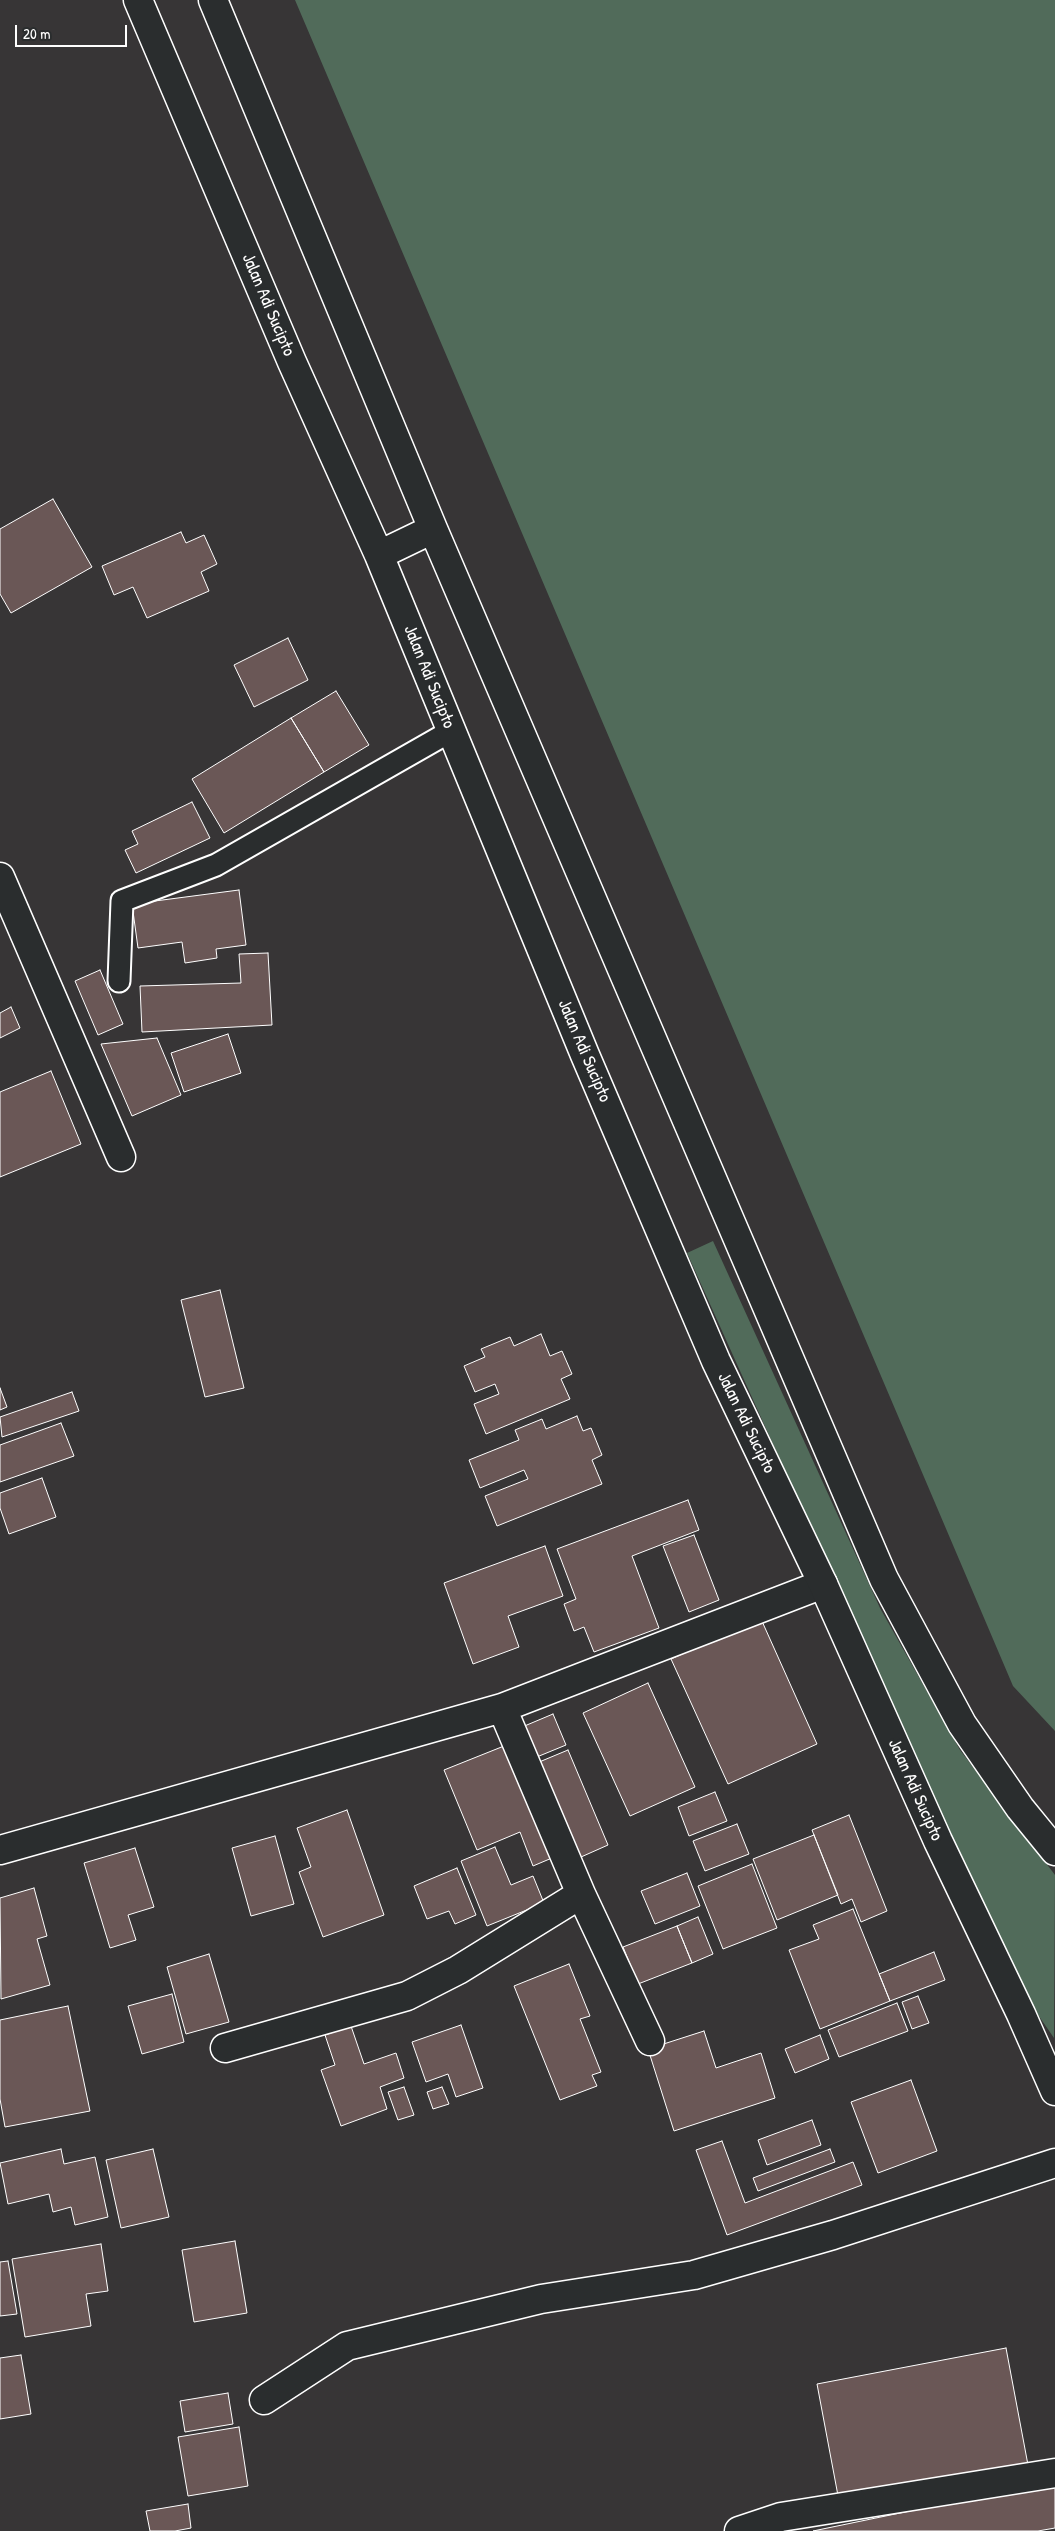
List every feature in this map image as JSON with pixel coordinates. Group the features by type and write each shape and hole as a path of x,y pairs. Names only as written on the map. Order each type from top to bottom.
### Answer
{"main road":[{"name":"Jalan Adi Sucipto","path":"138,0 292,362 379,555 585,1054 716,1361 823,1584 938,1841 1021,2014 1055,2091"},
{"path":"213,0 433,529 884,1579 962,1724 1020,1808 1055,1851"},
{"path":"379,555 433,529"},
{"path":"0,877 121,1157"},
{"path":"0,1850 502,1708 823,1584"},
{"path":"502,1708 581,1894 650,2041"},
{"path":"225,2048 407,1996 458,1970 581,1894"},
{"path":"264,2400 347,2346 541,2299 694,2275 833,2235 1055,2163"},
{"path":"739,2531 781,2517 1055,2473"}],"lane":[{"path":"119,980 122,901 216,865 451,731"}],"green space":[{"path":"295,0 1055,0 1055,1731 1013,1686"},
{"path":"713,1241 880,1608 960,1750 1055,1875 1054,2038 1014,1980 687,1253"}],"building":[{"path":"53,499 92,567 11,613 0,594 0,529"},
{"path":"181,532 186,543 204,535 217,564 201,572 209,591 147,618 133,587 114,595 102,566"},
{"path":"288,638 308,680 254,707 234,665"},
{"path":"336,691 369,745 324,772 291,718"},
{"path":"291,718 324,772 224,833 192,779"},
{"path":"192,802 210,838 136,873 125,850 138,844 132,831"},
{"path":"239,890 246,945 216,949 217,958 185,963 182,942 138,948 132,904"},
{"path":"268,953 272,1025 142,1032 140,986 241,983 239,954"},
{"path":"100,970 123,1024 98,1035 75,981"},
{"path":"11,1007 20,1028 0,1038 0,1013"},
{"path":"228,1034 241,1073 184,1092 171,1053"},
{"path":"157,1038 181,1095 132,1116 101,1044"},
{"path":"51,1071 81,1144 0,1177 0,1092"},
{"path":"220,1290 244,1388 205,1397 181,1300"},
{"path":"541,1334 550,1356 562,1351 572,1374 561,1379 570,1399 486,1434 474,1404 499,1394 495,1384 475,1392 464,1366 485,1357 481,1349 510,1337 514,1346"},
{"path":"0,1388 7,1407 0,1410"},
{"path":"72,1392 79,1411 2,1437 0,1417"},
{"path":"577,1416 583,1431 591,1428 602,1455 592,1460 602,1484 497,1526 485,1496 528,1479 524,1470 480,1488 469,1460 519,1440 515,1430 542,1419 546,1429"},
{"path":"61,1423 74,1456 0,1482 0,1445"},
{"path":"42,1478 56,1517 9,1534 0,1508 0,1493"},
{"path":"688,1500 699,1530 632,1556 659,1628 594,1652 584,1627 574,1631 564,1604 576,1599 557,1549"},
{"path":"694,1535 719,1600 689,1612 663,1546"},
{"path":"545,1546 563,1596 508,1616 519,1647 473,1664 444,1583"},
{"path":"761,1619 817,1744 728,1784 671,1659"},
{"path":"648,1683 695,1787 630,1816 583,1713"},
{"path":"553,1714 566,1745 527,1761 515,1730"},
{"path":"514,1742 559,1855 533,1866 520,1832 477,1850 444,1770"},
{"path":"568,1750 608,1845 572,1861 532,1765"},
{"path":"715,1792 727,1821 689,1836 678,1807"},
{"path":"347,1810 384,1915 323,1937 299,1872 311,1867 297,1828"},
{"path":"849,1815 887,1911 861,1922 852,1899 841,1904 812,1830"},
{"path":"737,1824 749,1854 705,1871 693,1841"},
{"path":"814,1835 838,1895 777,1920 753,1859"},
{"path":"275,1836 294,1904 251,1916 232,1848"},
{"path":"495,1847 511,1885 533,1876 544,1903 487,1926 461,1861"},
{"path":"135,1848 154,1907 128,1915 136,1940 110,1948 84,1863"},
{"path":"752,1864 777,1928 723,1949 698,1886"},
{"path":"457,1868 476,1915 455,1924 449,1911 427,1919 414,1886"},
{"path":"687,1873 700,1906 655,1924 641,1891"},
{"path":"34,1888 47,1936 37,1939 50,1985 1,1999 0,1898"},
{"path":"853,1909 890,2001 820,2029 789,1950 819,1939 813,1925"},
{"path":"698,1917 713,1954 692,1963 677,1926"},
{"path":"677,1926 692,1963 638,1984 623,1947"},
{"path":"934,1952 945,1980 890,2001 879,1974"},
{"path":"209,1954 229,2022 186,2034 167,1967"},
{"path":"569,1964 590,2016 580,2019 601,2072 592,2075 597,2086 560,2100 514,1986"},
{"path":"172,1994 184,2042 142,2054 128,2006"},
{"path":"918,1996 929,2023 912,2029 902,2002"},
{"path":"897,2003 908,2031 839,2057 828,2030"},
{"path":"68,2006 90,2111 5,2127 0,2099 0,2020"},
{"path":"461,2025 483,2088 456,2097 448,2074 426,2082 412,2042"},
{"path":"351,2026 364,2064 396,2053 404,2078 380,2087 387,2109 341,2126 321,2070 335,2065 325,2035"},
{"path":"704,2031 716,2068 761,2053 775,2098 674,2131 648,2049"},
{"path":"820,2035 829,2059 795,2073 785,2049"},
{"path":"911,2080 937,2151 878,2173 851,2102"},
{"path":"404,2087 414,2115 398,2120 388,2092"},
{"path":"442,2087 449,2104 433,2109 427,2092"},
{"path":"812,2120 821,2145 767,2165 758,2140"},
{"path":"722,2141 745,2203 853,2162 862,2185 727,2235 696,2150"},
{"path":"61,2149 64,2164 95,2157 108,2217 75,2225 71,2207 53,2212 49,2194 8,2204 0,2163"},
{"path":"153,2149 169,2217 121,2228 106,2160"},
{"path":"830,2149 835,2162 758,2191 753,2178"},
{"path":"235,2241 247,2313 194,2322 182,2250"},
{"path":"101,2244 108,2291 86,2294 91,2326 25,2337 12,2259"},
{"path":"8,2261 17,2314 0,2316 0,2262"},
{"path":"1006,2348 1028,2465 839,2501 817,2384"},
{"path":"21,2355 31,2414 0,2419 0,2358"},
{"path":"228,2393 233,2424 185,2432 180,2401"},
{"path":"239,2427 248,2486 188,2496 178,2437"},
{"path":"1055,2481 1055,2528 1038,2531 813,2531"},
{"path":"188,2504 191,2528 175,2531 150,2531 146,2511"}]}
